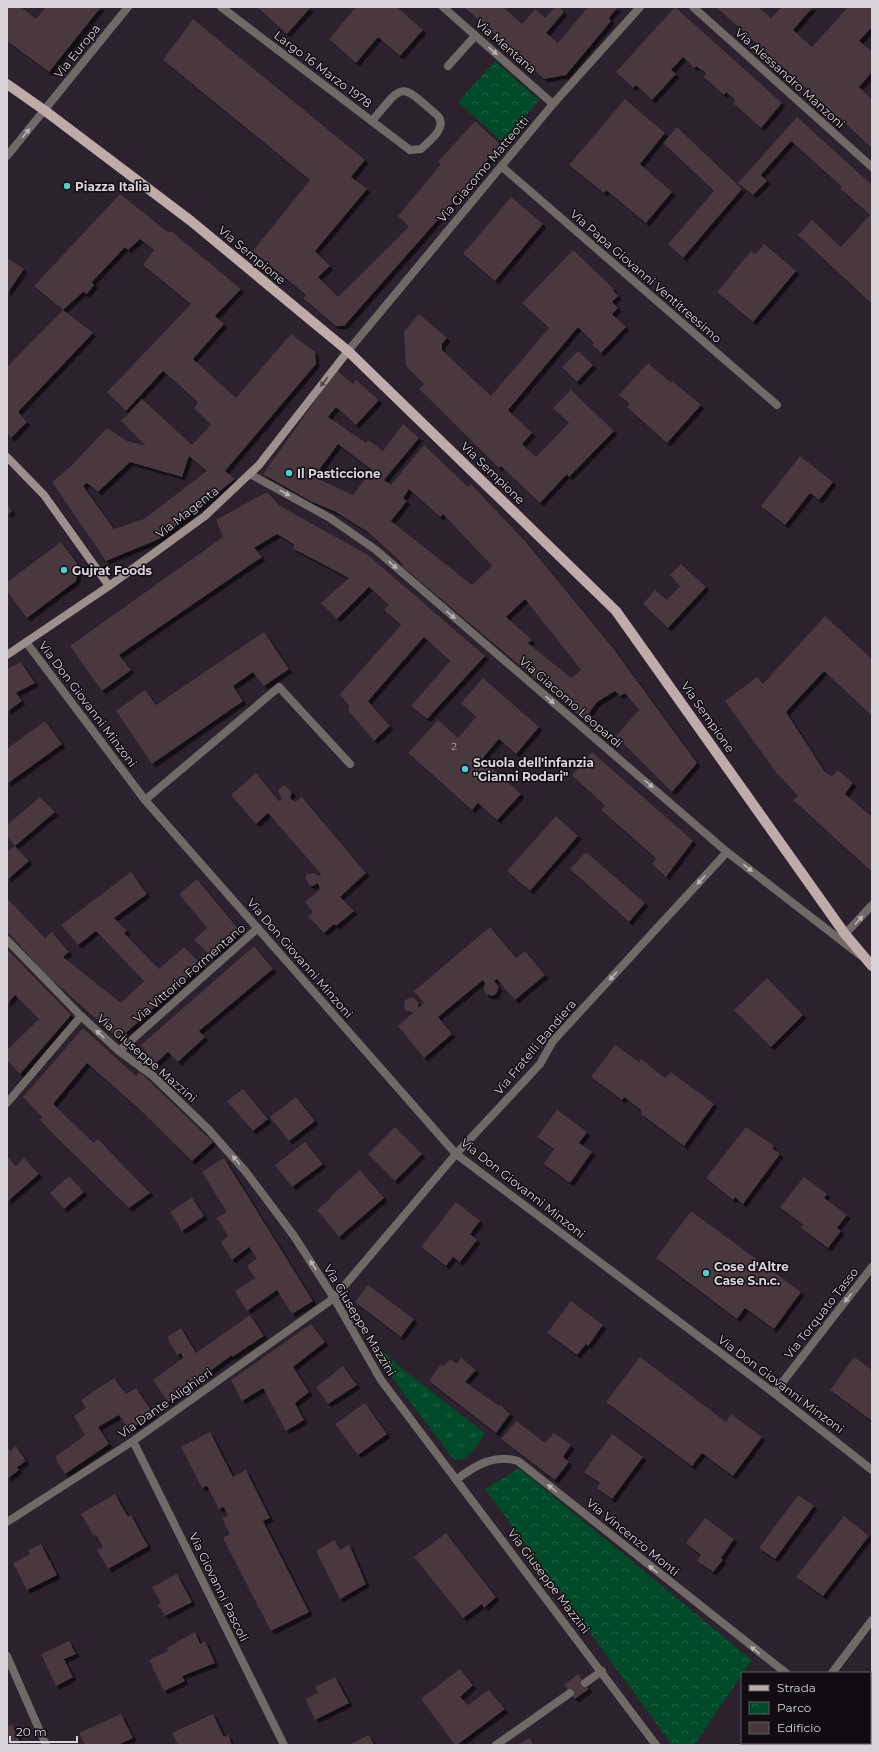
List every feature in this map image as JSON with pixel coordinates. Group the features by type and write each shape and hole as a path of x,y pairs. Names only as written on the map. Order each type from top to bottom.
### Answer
{"main road":[{"name":"Via Sempione","path":"7,84 44,110 191,222 348,351 616,611 845,934 870,964"}],"street":[{"name":"Via Europa","path":"44,110 128,7"},
{"name":"Largo 16 Marzo 1978","path":"221,7 410,150 421,149 437,132 441,123 441,118 412,93 406,90 394,94 372,121"},
{"name":"Via Mentana","path":"443,7 553,104"},
{"name":"Via Giacomo Matteotti","path":"348,351 553,104 640,7"},
{"name":"Via Alessandro Manzoni","path":"693,7 872,167"},
{"path":"448,66 475,36"},
{"path":"7,156 44,110"},
{"name":"Via Papa Giovanni Ventitreesimo","path":"501,166 777,405"},
{"name":"Via Magenta","path":"7,655 110,586 205,516 250,474 348,351"},
{"path":"7,457 12,460 44,495 110,586"},
{"name":"Via Giacomo Leopardi","path":"250,474 330,518 376,550 727,852 870,964"},
{"name":"Via Don Giovanni Minzoni","path":"26,642 145,800 456,1154 774,1393 872,1470"},
{"path":"145,800 279,687 350,764"},
{"name":"Via Fratelli Bandiera","path":"334,1298 456,1154 540,1064 553,1041 727,852"},
{"path":"845,934 872,905"},
{"name":"Via Vittorio Formentano","path":"119,1051 258,928"},
{"name":"Via Giuseppe Mazzini","path":"7,940 81,1016 119,1051 153,1076 209,1130 236,1160 294,1236 334,1298 382,1380 602,1671 656,1745"},
{"path":"7,1103 81,1016"},
{"name":"Via Torquato Tasso","path":"774,1393 872,1267"},
{"name":"Via Dante Alighieri","path":"7,1522 133,1440 334,1298"},
{"name":"Via Giovanni Pascoli","path":"133,1440 284,1745"},
{"name":"Via Vincenzo Monti","path":"457,1479 475,1466 488,1461 500,1458 518,1461 785,1672"},
{"path":"833,1672 872,1620"},
{"path":"7,1656 46,1745"},
{"path":"585,1683 602,1671"},
{"path":"496,1745 570,1693"}],"green space":[{"path":"495,61 539,100 503,143 458,102"},
{"path":"375,1344 401,1368 485,1433 476,1447 468,1455 459,1460 454,1460 381,1363 373,1348"},
{"path":"519,1468 752,1660 744,1672 741,1672 741,1676 694,1745 672,1745 485,1489"}],"building":[{"path":"7,7 21,7 36,19 46,7 101,7 49,72 7,41"},
{"path":"257,7 311,7 287,34"},
{"path":"356,7 397,7 423,30 400,56 378,37 356,63 329,39"},
{"path":"464,7 503,7 522,24 535,9 545,18 555,7 559,7 564,12 546,33 558,43 588,7 618,7 609,18 611,21 566,75 544,79"},
{"path":"675,7 782,103 761,128 733,103 735,100 726,92 724,95 704,77 706,73 696,66 694,68 683,57 671,70 676,74 652,100 636,85 633,88 616,72"},
{"path":"716,7 758,7 771,18 782,7 813,7 793,30 812,47 848,7 872,7 872,27 859,41 872,51 872,72 859,87 872,99 872,148"},
{"path":"193,19 365,160 351,177 367,189 315,251 330,266 318,277 338,297 409,227 398,216 441,164 438,162 475,121 501,145 466,185 467,187 344,326 336,326 303,298 306,295 253,251 310,180 163,60"},
{"path":"625,99 665,133 640,164 672,192 646,223 606,190 604,193 569,165"},
{"path":"797,117 872,185 872,304 798,235 812,220 841,247 870,215 841,189 841,186 791,141 761,175 767,181 753,195 738,183"},
{"path":"677,127 742,189 683,258 668,244 714,191 663,143"},
{"path":"120,194 169,233 171,231 241,289 215,316 224,324 193,359 236,398 291,334 315,352 316,364 225,471 235,479 159,539 106,561 52,482 70,467 107,428 127,441 146,446 121,421 142,399 192,445 211,425 194,408 198,402 163,371 126,411 107,392 191,304 143,265 154,250 140,239 128,250 125,247 92,282 94,285 87,294 83,292 63,310 34,286","holes":["189,456 207,471 144,519 114,529 83,486 87,483 98,492 130,462 182,477"]},
{"path":"511,197 543,224 495,281 463,254"},
{"path":"764,244 796,271 753,322 717,292 751,251 756,254"},
{"path":"573,250 614,289 613,290 618,296 612,302 618,308 612,314 626,327 601,353 592,345 594,343 578,327 508,410 532,433 522,444 536,457 569,423 553,408 571,390 614,431 569,477 567,474 540,503 501,466 499,468 419,389 424,384 406,366 404,332 419,314 447,338 442,344 442,350 491,396 549,328 522,303"},
{"path":"7,258 24,269 7,294"},
{"path":"63,310 93,333 18,412 27,422 11,438 7,433 7,367"},
{"path":"578,351 593,365 577,382 562,367"},
{"path":"648,363 671,383 672,381 701,405 667,443 627,407 630,404 619,395"},
{"path":"337,370 353,384 356,380 379,400 356,425 336,407 328,417 366,443 368,440 383,451 403,424 419,438 384,480 391,485 424,445 468,487 471,484 526,542 613,648 697,763 672,792 616,736 639,710 625,693 620,696 615,691 597,702 584,720 402,566 403,564 368,532 336,512 310,501 263,474","holes":["338,444 372,470 353,495 314,477","409,489 440,517 443,514 492,566 472,585 391,521 407,501 403,498","525,599 581,670 571,678 528,643 532,640 506,617"]},
{"path":"800,456 833,482 819,500 810,493 785,525 761,506"},
{"path":"267,492 280,506 368,555 485,656 427,719 411,706 450,661 424,637 368,701 390,726 374,741 348,710 350,707 340,694 401,625 384,610 389,605 369,587 337,619 321,603 349,578 292,548 295,545 277,534 254,548 262,557 119,655 131,670 102,691 70,646 223,537 216,520"},
{"path":"7,505 12,511 7,515"},
{"path":"61,542 79,566 76,581 27,618 7,591 7,582"},
{"path":"681,564 706,587 668,628 643,604 655,590 667,600 680,586 670,575"},
{"path":"825,616 872,659 872,716 824,671 786,712 825,772 832,776 838,770 853,783 845,794 872,817 872,872 793,800 798,796 775,771 725,701 757,677 763,684"},
{"path":"264,632 289,669 264,686 253,672 233,686 243,701 152,764 116,711 145,690 156,705"},
{"path":"21,662 35,683 16,693 22,701 7,712 7,669"},
{"path":"483,678 539,727 516,754 499,739 482,759 521,794 497,820 478,803 472,810 408,753 438,720 458,738 476,717 461,703"},
{"path":"45,721 62,744 7,784 7,749"},
{"path":"592,752 693,841 666,877 652,864 656,858 601,810 605,806 572,775"},
{"path":"256,773 279,801 282,799 278,792 284,785 292,792 290,798 295,802 302,797 366,873 340,897 354,911 336,926 334,924 324,933 308,916 313,912 305,902 320,889 318,883 313,886 309,885 305,877 307,874 313,873 319,876 321,874 268,813 256,824 231,795"},
{"path":"40,797 55,812 15,846 7,837 7,825"},
{"path":"556,816 578,836 530,891 507,871"},
{"path":"15,846 29,861 7,880 7,852"},
{"path":"586,852 645,903 629,922 570,869"},
{"path":"131,872 147,894 114,918 127,931 124,933 159,969 184,947 202,965 119,1039 43,972 7,931 7,898 45,938 52,932 69,952 63,957 121,1003 144,981 96,931 78,945 61,925"},
{"path":"197,879 240,931 212,957 194,940 207,928 179,894"},
{"path":"490,927 516,958 525,951 545,975 515,1000 497,979 494,981 499,987 496,994 492,996 485,994 485,983 483,980 438,1017 452,1034 424,1058 398,1026 415,1011 411,1013 404,1009 405,1000 413,997 419,1003 418,1008 424,1003 414,991"},
{"path":"254,946 273,969 199,1031 205,1037 178,1062 168,1052 155,1064 141,1045"},
{"path":"7,949 71,1015 20,1074 7,1060 7,1050 39,1019 15,995 7,1004"},
{"path":"767,978 803,1015 771,1047 734,1010"},
{"path":"83,1028 136,1076 140,1072 213,1142 192,1161 137,1107 87,1063 53,1104 94,1143 98,1139 150,1193 129,1208 54,1135 40,1120 42,1117 23,1097"},
{"path":"615,1045 639,1062 641,1059 665,1078 671,1072 714,1104 684,1146 641,1114 641,1110 624,1097 622,1100 591,1077"},
{"path":"243,1089 268,1119 253,1131 227,1101"},
{"path":"296,1097 315,1121 289,1141 270,1117"},
{"path":"557,1110 587,1132 579,1143 592,1152 570,1183 544,1164 554,1149 537,1137"},
{"path":"395,1127 422,1154 395,1181 368,1154"},
{"path":"746,1127 774,1146 772,1148 780,1154 743,1204 735,1197 733,1200 706,1178"},
{"path":"305,1142 323,1164 292,1187 275,1165"},
{"path":"7,1156 16,1166 24,1158 39,1174 8,1201 7,1199"},
{"path":"224,1158 313,1301 292,1314 277,1290 247,1311 235,1291 255,1278 247,1266 257,1258 249,1247 232,1260 221,1242 228,1236 217,1218 227,1212 202,1172"},
{"path":"360,1170 384,1198 339,1237 317,1210"},
{"path":"69,1176 84,1192 64,1209 50,1193"},
{"path":"804,1177 827,1194 824,1198 847,1215 837,1228 841,1231 828,1248 801,1228 803,1225 780,1207"},
{"path":"192,1197 204,1216 182,1231 170,1212"},
{"path":"456,1202 480,1221 470,1234 477,1240 460,1262 453,1257 446,1266 421,1247"},
{"path":"691,1211 801,1292 774,1329 745,1308 737,1319 656,1258"},
{"path":"368,1285 414,1319 401,1337 355,1302"},
{"path":"571,1301 603,1325 588,1346 586,1344 577,1355 547,1333"},
{"path":"250,1315 264,1336 232,1357 232,1355 168,1402 153,1380 183,1358 181,1353 177,1355 167,1337 181,1328 196,1353"},
{"path":"311,1324 325,1342 293,1367 309,1392 295,1403 304,1420 286,1431 263,1388 242,1401 231,1380"},
{"path":"640,1357 726,1422 731,1414 762,1437 733,1476 702,1453 692,1466 606,1402"},
{"path":"854,1357 872,1370 872,1421 830,1390"},
{"path":"461,1358 476,1370 465,1382 499,1406 500,1405 510,1414 496,1433 429,1381 441,1364 444,1366 450,1359 457,1364"},
{"path":"343,1366 357,1385 328,1404 316,1387"},
{"path":"114,1378 126,1394 136,1388 154,1414 129,1430 119,1415 98,1427 109,1444 65,1474 55,1457 85,1435 74,1416 86,1408 81,1400"},
{"path":"365,1403 387,1434 358,1455 335,1424"},
{"path":"516,1421 545,1443 554,1433 571,1445 563,1457 569,1462 555,1480 501,1439"},
{"path":"210,1432 233,1477 246,1470 270,1518 263,1521 309,1612 271,1631 223,1538 230,1534 222,1518 228,1516 224,1507 219,1509 207,1486 202,1488 181,1447"},
{"path":"612,1434 643,1457 612,1499 597,1488 600,1483 584,1472"},
{"path":"16,1446 26,1461 17,1467 19,1470 7,1479 7,1447 10,1451"},
{"path":"115,1494 128,1517 131,1515 148,1546 108,1569 97,1550 103,1547 96,1535 94,1536 81,1514"},
{"path":"798,1495 814,1506 775,1559 759,1548"},
{"path":"844,1516 869,1536 823,1596 796,1577"},
{"path":"705,1518 734,1539 721,1558 723,1560 713,1572 697,1561 701,1555 686,1543"},
{"path":"446,1533 496,1597 484,1608 482,1604 463,1618 414,1557"},
{"path":"334,1540 341,1550 349,1544 366,1584 340,1599 316,1551"},
{"path":"41,1544 57,1575 27,1590 13,1563 30,1554 28,1550"},
{"path":"177,1574 192,1602 165,1616 158,1605 161,1603 152,1587"},
{"path":"195,1632 200,1644 205,1641 215,1663 182,1676 185,1681 164,1691 149,1660 168,1651 167,1648"},
{"path":"69,1641 76,1654 64,1659 73,1677 56,1686 41,1654"},
{"path":"460,1669 473,1685 460,1697 468,1705 489,1690 505,1709 455,1745 421,1699"},
{"path":"578,1674 589,1689 575,1699 564,1685"},
{"path":"335,1677 349,1703 315,1720 305,1699 318,1693 315,1687"},
{"path":"121,1714 133,1738 118,1745 85,1745 79,1733"},
{"path":"213,1714 224,1737 228,1735 232,1745 178,1745 172,1733"},
{"path":"12,1724 21,1745 7,1745 7,1727"},
{"path":"369,1735 374,1745 349,1745"},
{"path":"529,1738 534,1745 519,1745"}],"place":[{"name":"Piazza Italia","path":"67,186"},
{"name":"Il Pasticcione","path":"289,473"},
{"name":"Gujrat Foods","path":"64,570"},
{"name":"Scuola dell'infanzia \"Gianni Rodari\"","path":"465,769"},
{"name":"Cose d'Altre Case S.n.c.","path":"706,1273"}]}
